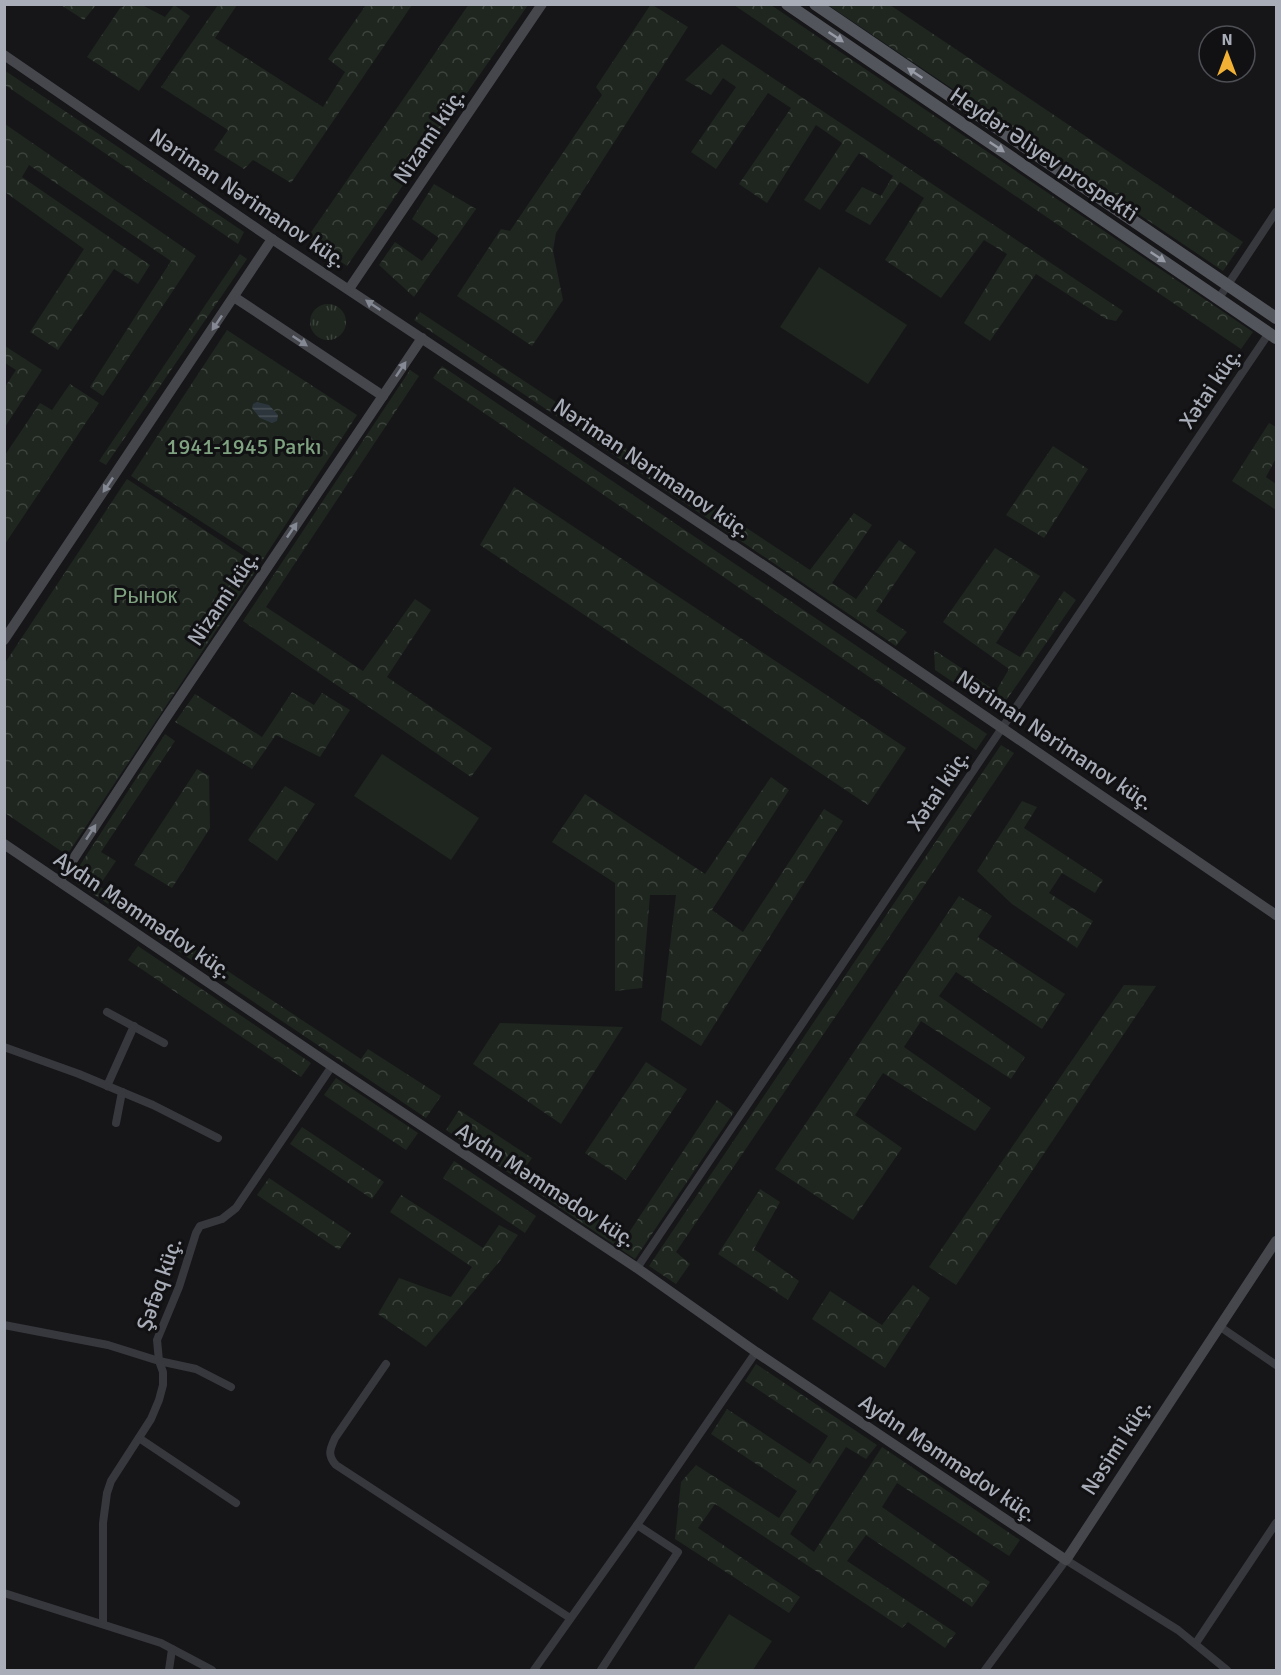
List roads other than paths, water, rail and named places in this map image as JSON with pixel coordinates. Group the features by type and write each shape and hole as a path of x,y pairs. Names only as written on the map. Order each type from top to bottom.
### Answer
{"main road":[{"name":"Heydər Əliyev prospekti","path":"787,4 1273,336"},
{"name":"Heydər Əliyev prospekti","path":"815,4 1276,318"}],"street":[{"name":"Nizami küç.","path":"349,289 542,4"},
{"name":"Nəriman Nərimanov küç.","path":"4,55 272,239 1002,728 1276,915"},
{"path":"1219,298 1276,212"},
{"path":"4,640 272,239"},
{"path":"234,297 383,396"},
{"name":"Xətai küç.","path":"637,1268 1002,728 1273,336"},
{"name":"Nizami küç.","path":"58,881 422,338"},
{"name":"Aydın Məmmədov küç.","path":"4,844 332,1066 637,1268 756,1352 1066,1560"},
{"path":"107,1012 164,1042"},
{"path":"107,1086 134,1026"},
{"path":"4,1047 153,1105 218,1138"},
{"name":"Şəfəq küç.","path":"103,1623 103,1523 107,1493 111,1480 151,1419 163,1385 157,1340 179,1287 196,1233 200,1227 222,1219 236,1208 332,1066"},
{"path":"116,1123 122,1092"},
{"name":"Nəsimi küç.","path":"985,1671 1066,1560 1276,1241"},
{"path":"4,1325 97,1342 196,1370 231,1387"},
{"path":"1219,1326 1276,1365"},
{"path":"534,1671 756,1352"},
{"path":"386,1364 329,1450 336,1465 570,1618"},
{"path":"139,1438 236,1503"},
{"path":"1196,1643 1276,1522"},
{"path":"601,1671 678,1552 637,1525"},
{"path":"1066,1560 1178,1630 1227,1671"},
{"path":"5,1594 103,1623 161,1644 212,1671"},
{"path":"169,1671 172,1649"}],"park label":[{"name":"1941-1945 Parkı","path":"244,446"},
{"name":"Рынок","path":"145,595"}]}
